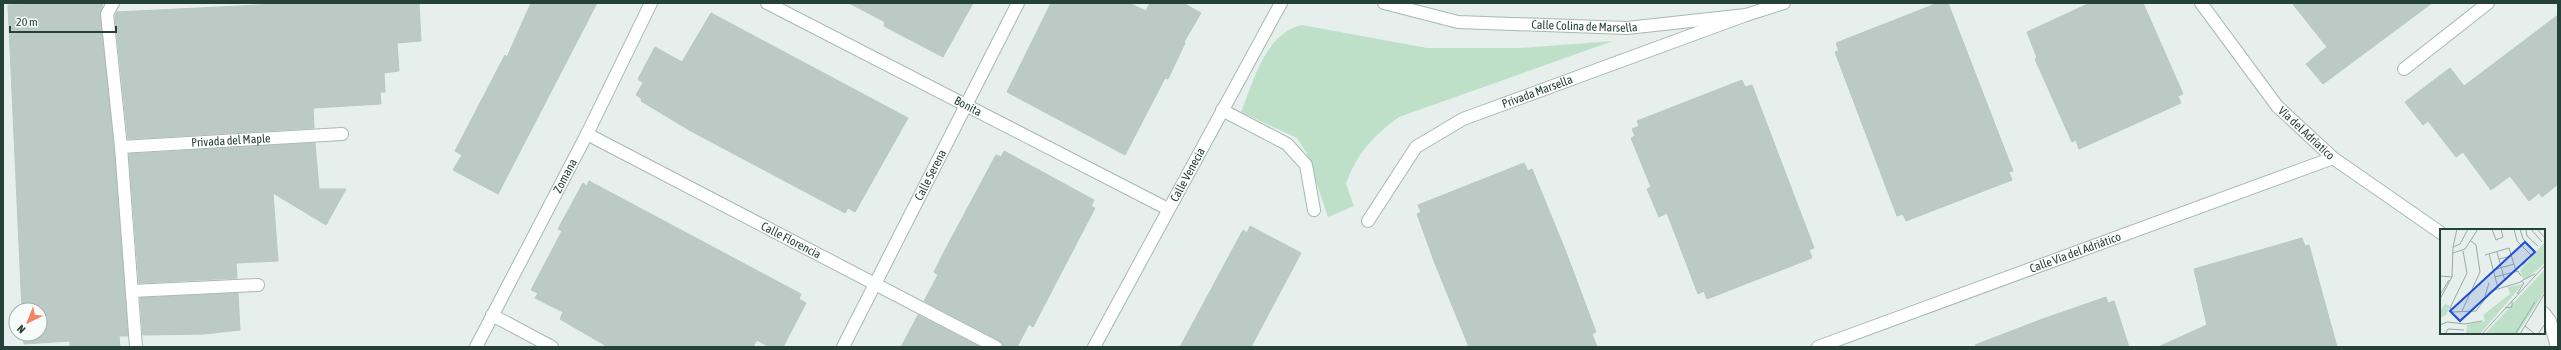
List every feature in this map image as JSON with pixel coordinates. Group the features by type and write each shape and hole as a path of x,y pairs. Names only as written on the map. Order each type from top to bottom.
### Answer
{"street":[{"path":"113,3 108,14 121,147 136,347"},
{"name":"Zomana","path":"476,347 587,134 651,3"},
{"name":"Bonita","path":"767,3 783,6 965,107 1168,209"},
{"name":"Calle Serena","path":"843,347 1018,3"},
{"name":"Calle Venecia","path":"1094,347 1281,3"},
{"name":"Calle Colina de Marsella","path":"1384,3 1458,22 1627,28 1746,15 1784,3"},
{"name":"Vía del Adríatico","path":"2201,3 2277,106 2333,158 2440,232"},
{"path":"2404,69 2488,3"},
{"name":"Privada Marsella","path":"1368,221 1416,147 1463,119 1746,15"},
{"path":"1222,110 1287,144 1306,165 1314,210"},
{"name":"Privada del Maple","path":"121,147 342,134"},
{"name":"Calle Florencia","path":"587,134 996,347"},
{"name":"Calle Vía del Adriático","path":"1818,347 2333,158"},
{"path":"132,291 258,285"},
{"path":"2545,314 2550,321 2557,347"},
{"path":"492,315 552,347"}],"green space":[{"path":"1302,25 1427,48 1519,48 1613,41 1399,117 1374,138 1355,163 1346,184 1354,206 1328,217 1306,152 1297,138 1241,112 1256,73 1270,48 1289,30"}],"building":[{"path":"103,3 100,15 114,148 128,336 119,336 120,347 70,347 70,341 24,344 24,342 48,342 48,302 22,302 8,5"},
{"path":"299,3 419,3 421,41 397,43 399,71 384,73 385,92 380,92 381,104 313,108 314,128 128,139 115,16 117,12"},
{"path":"531,3 597,3 498,194 453,170 462,155 455,151 505,55 507,57"},
{"path":"849,3 973,3 943,57 884,26 885,22"},
{"path":"1051,3 1129,3 1146,11 1150,3 1183,3 1201,13 1184,42 1185,43 1168,79 1165,78 1125,155 1007,92"},
{"path":"1938,3 1948,3 2013,171 2009,172 2012,180 1906,221 1903,214 1897,216 1835,52 1839,51 1836,43"},
{"path":"2090,3 2143,3 2183,94 2178,96 2181,103 2079,149 2076,140 2072,142 2035,59 2037,58 2027,32"},
{"path":"2292,3 2432,3 2323,84 2306,64 2327,47"},
{"path":"711,13 908,118 855,212 848,208 845,213 689,130 641,101 642,99 636,95 643,83 638,79 655,47 682,62"},
{"path":"2558,15 2558,184 2542,197 2539,193 2529,201 2510,176 2491,190 2463,152 2456,157 2428,121 2423,125 2405,102 2450,68 2464,86"},
{"path":"1742,80 1745,87 1752,85 1814,248 1809,250 1812,258 1707,299 1704,291 1698,294 1667,213 1659,217 1647,189 1651,187 1631,138 1635,136 1632,129 1639,126 1637,121"},
{"path":"315,143 319,189 346,189 326,225 273,193 278,261 236,263 237,278 139,283 129,154"},
{"path":"1004,151 1094,200 1091,206 1095,208 1033,327 1029,324 1017,347 1003,347 999,340 924,301 938,275 934,272 945,250 996,155 1001,157"},
{"path":"1524,163 1528,171 1532,169 1564,247 1596,332 1592,334 1597,347 1469,347 1434,261 1417,214 1421,212 1418,205"},
{"path":"589,181 801,294 799,299 806,303 783,347 769,347 757,340 753,347 608,347 560,319 563,312 535,298 538,293 531,290 562,231 558,229 583,183 587,186"},
{"path":"1250,226 1301,253 1251,347 1180,347 1243,230 1247,233"},
{"path":"2302,238 2305,246 2309,245 2337,347 2158,347 2207,325 2194,269"},
{"path":"238,293 240,330 204,334 143,335 140,298"},
{"path":"2106,297 2108,303 2114,301 2129,347 1976,347 1975,345 2040,320"},
{"path":"918,315 980,347 901,347"}]}
